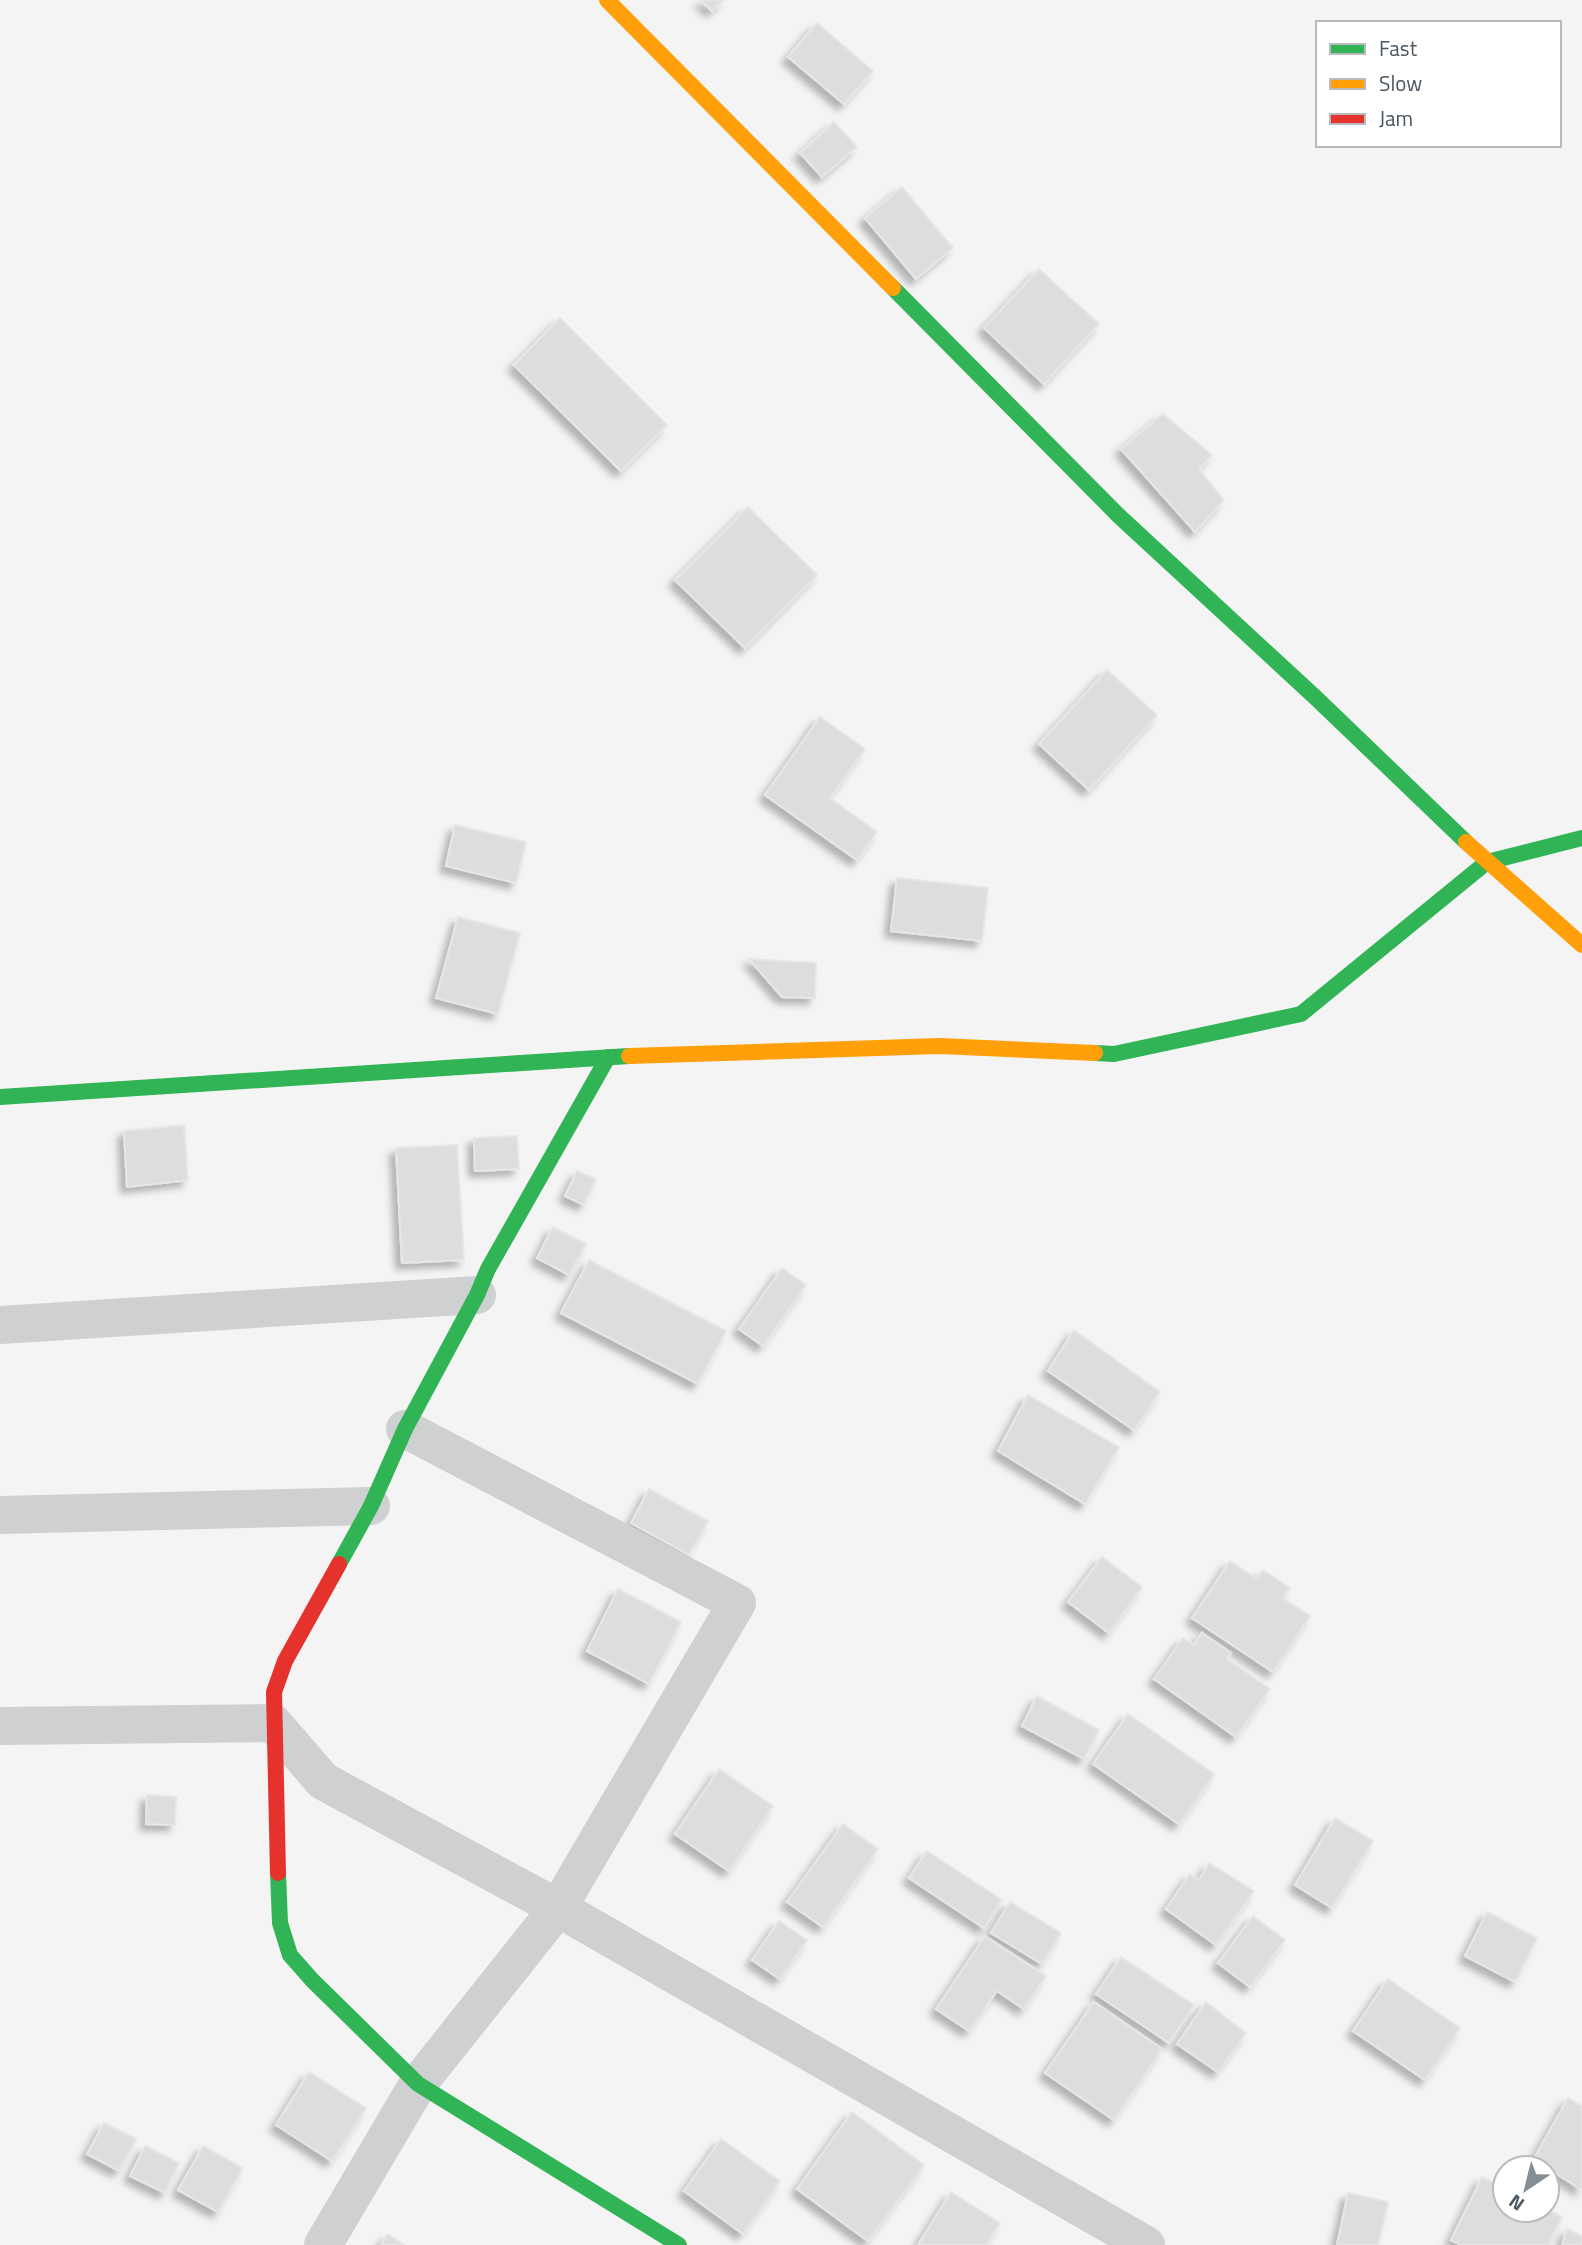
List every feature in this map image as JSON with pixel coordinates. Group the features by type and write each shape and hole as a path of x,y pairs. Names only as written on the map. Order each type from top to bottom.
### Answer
{"street":[{"path":"607,0 1119,516 1316,698 1487,862 1582,945"},
{"path":"0,1097 608,1057 940,1046 1114,1054 1301,1014 1487,862 1582,838"},
{"path":"608,1057 488,1269 477,1295 405,1429 371,1506 285,1661 274,1692 273,1723 280,1923 290,1955 418,2084 678,2245"},
{"path":"0,1325 477,1295"},
{"path":"323,2245 418,2084 558,1908 737,1603 405,1429"},
{"path":"0,1515 371,1506"},
{"path":"0,1726 273,1723 323,1781 558,1908 1146,2245"}],"building":[{"path":"701,0 724,0 712,11"},
{"path":"817,23 873,71 844,104 788,57"},
{"path":"834,122 857,147 822,177 800,153"},
{"path":"902,187 953,248 916,279 865,218"},
{"path":"1039,269 1099,324 1044,384 984,328"},
{"path":"560,318 667,425 621,471 514,365"},
{"path":"1163,414 1212,455 1199,469 1224,500 1195,532 1121,449"},
{"path":"748,507 817,575 745,648 675,580"},
{"path":"1107,670 1157,715 1089,790 1039,744"},
{"path":"820,717 865,749 830,798 877,832 857,860 765,795"},
{"path":"455,825 526,842 516,883 446,866"},
{"path":"897,878 988,888 982,941 891,931"},
{"path":"458,917 520,933 498,1014 436,998"},
{"path":"749,959 816,963 815,998 782,997"},
{"path":"184,1125 188,1180 127,1187 124,1131"},
{"path":"517,1136 519,1169 475,1171 474,1138"},
{"path":"457,1145 464,1260 402,1263 396,1148"},
{"path":"577,1171 596,1179 584,1205 565,1196"},
{"path":"553,1227 586,1244 569,1275 537,1258"},
{"path":"589,1260 726,1331 698,1384 561,1313"},
{"path":"782,1268 806,1285 763,1346 739,1329"},
{"path":"1074,1330 1160,1392 1134,1430 1048,1371"},
{"path":"1028,1395 1119,1447 1085,1504 998,1451"},
{"path":"649,1489 708,1521 689,1555 631,1523"},
{"path":"1102,1557 1142,1587 1109,1633 1068,1602"},
{"path":"1230,1561 1256,1578 1263,1570 1290,1588 1283,1598 1310,1616 1273,1672 1192,1618"},
{"path":"618,1589 681,1622 649,1684 587,1651"},
{"path":"1202,1633 1231,1653 1227,1659 1270,1689 1236,1737 1154,1679 1183,1638 1194,1645"},
{"path":"1037,1696 1099,1730 1084,1759 1022,1726"},
{"path":"1128,1714 1214,1774 1179,1824 1093,1764"},
{"path":"719,1769 773,1806 729,1871 675,1834"},
{"path":"147,1795 176,1797 175,1825 146,1824"},
{"path":"1335,1818 1373,1841 1332,1908 1295,1885"},
{"path":"843,1824 878,1849 823,1927 787,1902"},
{"path":"927,1851 1002,1900 984,1928 909,1878"},
{"path":"1209,1863 1254,1891 1216,1945 1166,1909 1190,1874 1199,1880"},
{"path":"1010,1902 1061,1933 1042,1964 991,1933"},
{"path":"1487,1912 1537,1938 1515,1982 1465,1956"},
{"path":"1253,1916 1285,1940 1250,1987 1218,1963"},
{"path":"779,1921 807,1940 780,1979 752,1960"},
{"path":"985,1936 1046,1976 1024,2009 997,1991 969,2031 936,2009"},
{"path":"1121,1957 1194,2005 1169,2043 1096,1994"},
{"path":"1388,1979 1460,2028 1425,2080 1353,2031"},
{"path":"1094,2002 1162,2049 1114,2120 1045,2073"},
{"path":"1206,2002 1246,2033 1218,2072 1177,2044"},
{"path":"309,2072 366,2108 332,2161 276,2125"},
{"path":"1568,2098 1582,2106 1582,2190 1561,2177 1561,2154 1536,2154"},
{"path":"852,2112 924,2165 868,2241 797,2189"},
{"path":"104,2123 136,2139 119,2171 87,2154"},
{"path":"721,2139 780,2181 743,2234 684,2191"},
{"path":"145,2146 179,2163 165,2193 130,2176"},
{"path":"203,2146 243,2168 218,2212 178,2190"},
{"path":"1482,2177 1491,2181 1491,2224 1558,2224 1548,2245 1461,2245 1451,2240"},
{"path":"951,2192 1000,2223 986,2245 918,2245"},
{"path":"1348,2193 1388,2202 1378,2245 1337,2245"},
{"path":"1567,2229 1582,2236 1582,2245 1562,2245"},
{"path":"388,2234 404,2245 381,2245"}],"traffic: fast":[{"path":"893,288 1119,516 1316,698 1466,842"},
{"path":"1095,1053 1114,1054 1301,1014 1487,862 1582,838"},
{"path":"0,1097 629,1056"},
{"path":"339,1564 371,1506 405,1429 477,1295 488,1269 608,1057"},
{"path":"278,1873 280,1923 290,1955 418,2084 679,2245"}],"traffic: slow":[{"path":"607,0 893,288"},
{"path":"1466,842 1582,945"},
{"path":"629,1056 940,1046 1095,1053"}],"traffic: jam":[{"path":"278,1873 274,1692 285,1661 339,1564"}]}
